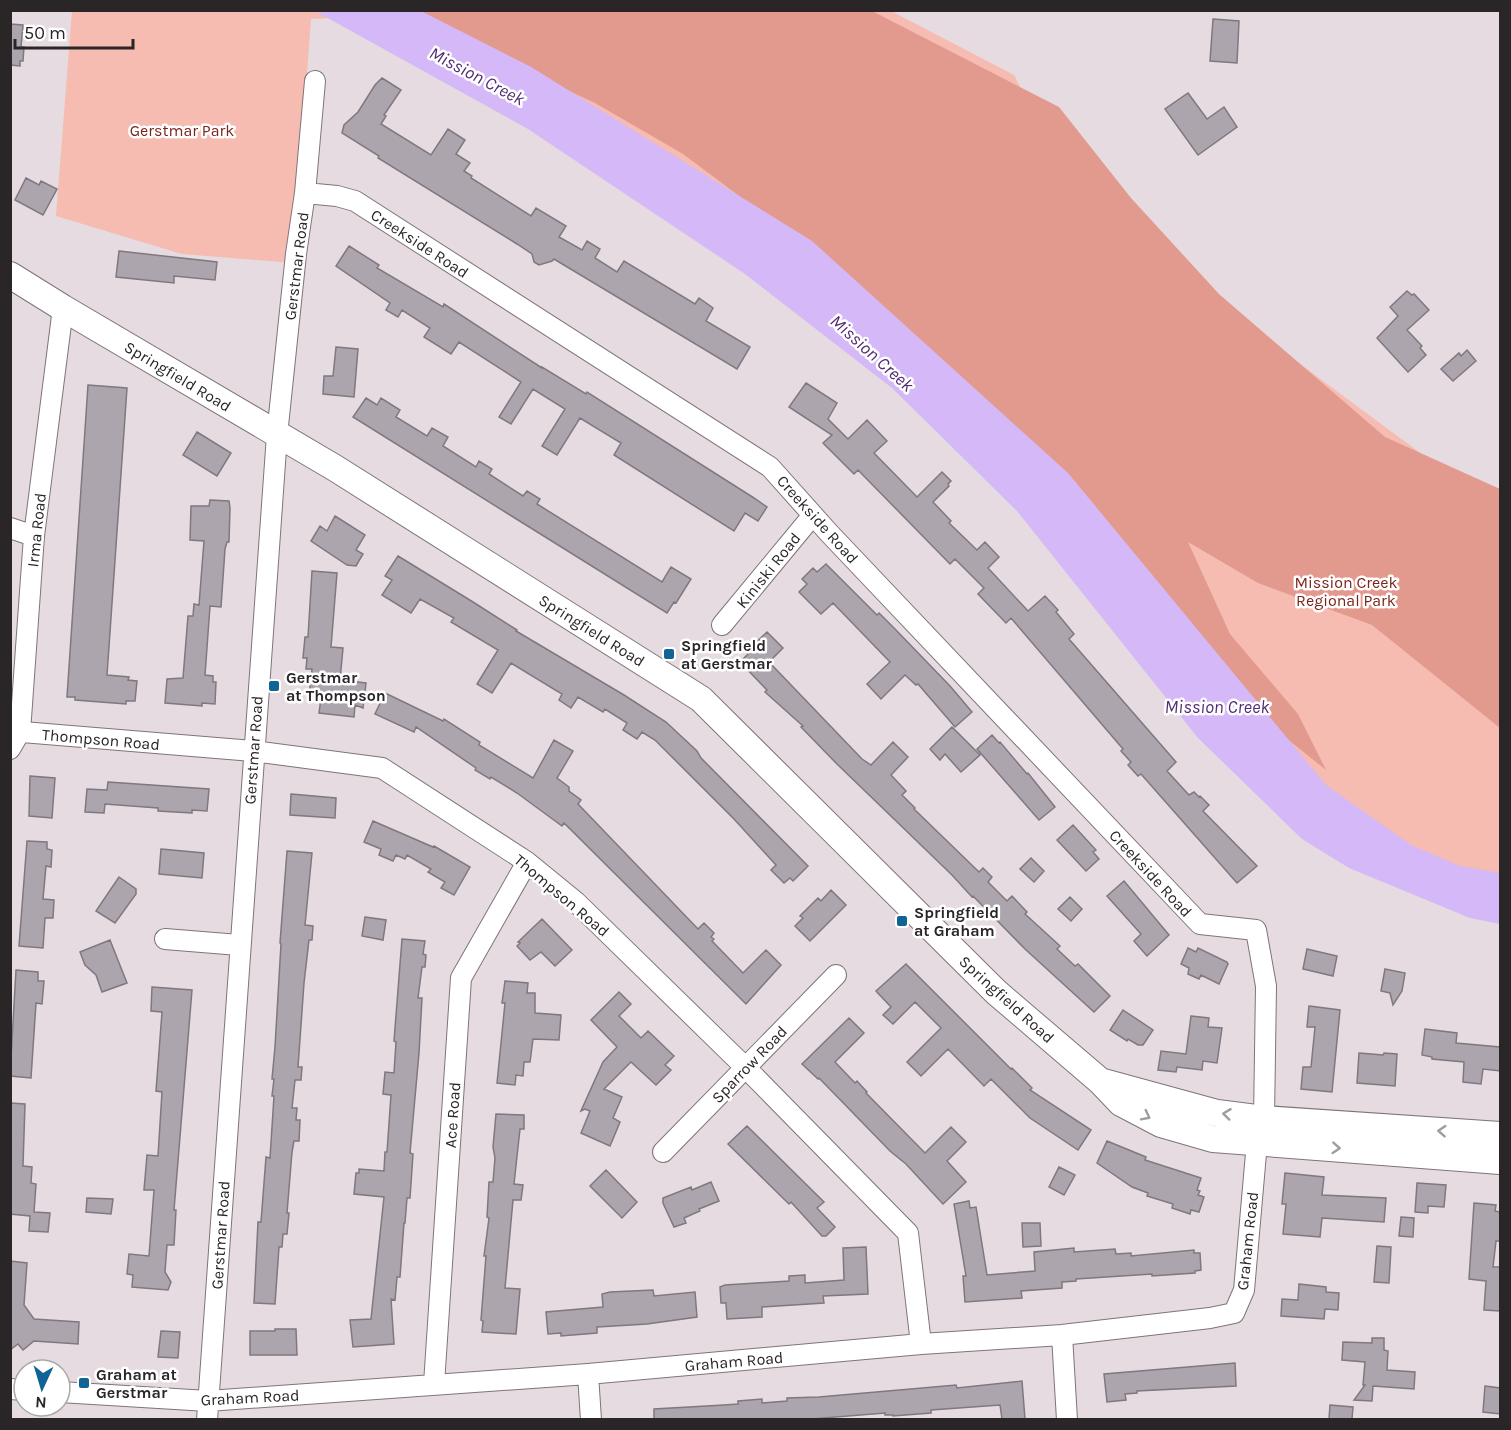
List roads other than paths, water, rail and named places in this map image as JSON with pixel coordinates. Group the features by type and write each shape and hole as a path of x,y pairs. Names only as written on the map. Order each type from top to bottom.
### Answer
{"main road":[{"name":"Springfield Road","path":"10,275 335,468 701,699 996,992 1100,1081 1217,1113 1261,1130 1500,1161"},
{"name":"Springfield Road","path":"1261,1130 1500,1135"}],"street":[{"name":"Gerstmar Road","path":"208,1410 276,435 305,193 315,81"},
{"name":"Creekside Road","path":"305,193 337,196 355,201 770,467 1200,924 1256,930"},
{"name":"Irma Road","path":"10,749 15,731 34,536 63,308"},
{"name":"Kiniski Road","path":"722,625 813,514"},
{"path":"10,528 34,536"},
{"name":"Thompson Road","path":"15,731 253,751 382,768 527,862 576,902 746,1068 908,1233 921,1344"},
{"name":"Ace Road","path":"434,1384 462,978 527,862"},
{"name":"Graham Road","path":"72,1393 208,1410 434,1384 588,1374 921,1344 1062,1335 1210,1318 1234,1313 1244,1290 1261,1130 1266,986 1256,930"},
{"path":"165,939 239,945"},
{"name":"Sparrow Road","path":"663,1152 836,975"},
{"path":"1062,1335 1067,1419"},
{"path":"588,1374 591,1419"}],"water":[{"name":"Mission Creek","path":"315,11 421,11 531,67 812,241 1068,473 1326,785 1411,845 1460,866 1500,873 1500,924 1470,918 1349,868 1302,839 1198,738 1017,511 892,388 745,274 528,129"}],"place":[{"name":"Springfield at Gerstmar","path":"669,654"},
{"name":"Gerstmar at Thompson","path":"274,686"},
{"name":"Springfield at Graham","path":"902,921"},
{"name":"Graham at Gerstmar","path":"84,1383"}],"park label":[{"name":"Gerstmar Park","path":"182,130"},
{"name":"Mission Creek Regional Park","path":"1346,591"}]}
